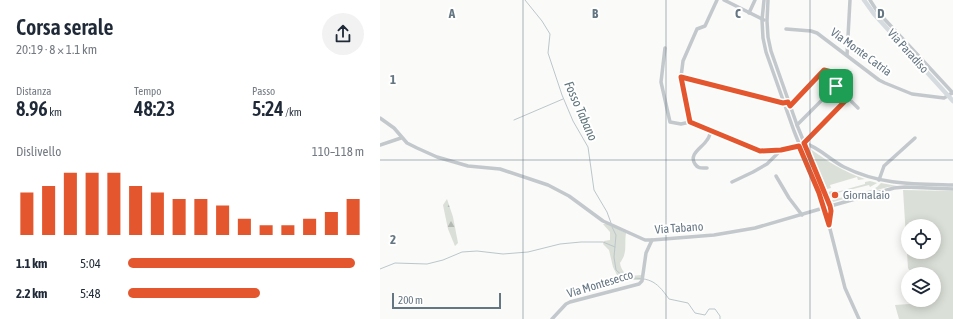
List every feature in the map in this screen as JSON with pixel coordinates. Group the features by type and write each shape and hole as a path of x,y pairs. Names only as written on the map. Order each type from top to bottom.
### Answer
{"main road":[{"name":"Via Paradiso","path":"864,0 874,14 951,94 953,101"}],"street":[{"path":"690,122 681,77 683,61 697,29 705,26 717,0"},
{"path":"724,0 765,20"},
{"path":"749,13 755,0"},
{"path":"764,0 765,20 771,50 789,104 830,206 831,211 829,225"},
{"path":"768,0 763,38 766,52 799,146 824,207 845,288 859,319"},
{"path":"847,55 850,0"},
{"path":"870,0 877,11 951,94"},
{"name":"Via Monte Catria","path":"786,29 811,31 817,33 885,83 912,94 944,98 951,94"},
{"path":"665,48 661,82 670,122 681,124 690,122 760,151 781,150 799,146 804,143 848,98"},
{"path":"789,104 822,72 827,70 832,72 840,81 797,125"},
{"path":"681,77 789,104"},
{"path":"836,86 858,108"},
{"name":"Via Tabano","path":"380,118 394,128 406,143 437,158 468,166 500,169 548,185 569,196 608,223 645,240 714,235 773,224 824,207 894,188 953,189"},
{"path":"707,168 701,169 697,166 694,162 694,156 696,150 708,140 711,131"},
{"path":"380,145 401,138"},
{"path":"879,180 884,166 915,138"},
{"path":"804,143 811,145 843,166 879,180 905,184 953,185"},
{"path":"732,182 766,164 781,150"},
{"path":"776,176 789,198 802,215"},
{"name":"Via Montesecco","path":"552,319 566,304 570,302 634,286 642,281 646,253 652,240"}],"green space":[{"path":"809,148 836,166 865,179 858,180 857,177 830,185 831,188 827,189"},
{"path":"870,181 877,183 870,187 869,185 837,193 837,196 831,198 828,192 832,191 833,193 865,184 865,182"},
{"path":"881,183 897,186 888,187 833,202 832,200 871,190"},
{"path":"903,190 953,191 953,319 899,319 895,305 901,305 901,307 941,307 941,267 908,267 907,259 941,259 941,219 905,219"},
{"path":"447,199 453,217 458,243 455,246 448,229 443,205"},
{"path":"603,224 609,224 626,233 625,252 620,263 621,267 625,273 642,275 641,280 629,280 618,277 613,267 609,250 603,244 604,241 610,240 610,232"}],"waterway":[{"name":"Fosso Tabano","path":"525,0 542,21 550,34 548,53 562,95 573,121 588,147 594,190 607,212 611,223"},
{"path":"514,120 563,99"},
{"name":"Fosso Tabano","path":"612,227 616,235 614,257 616,270 625,278 640,278 651,281 660,287 669,299 688,303 695,313 705,315 709,309 715,309 720,316 720,319"},
{"path":"380,269 395,263 427,264 443,260 462,252 477,251 503,254 528,252 560,244 581,242 603,242 615,247"}],"place":[{"name":"Giornalaio","path":"835,195"}],"route":[{"path":"824,70 832,72 840,81 836,86 848,98 804,143 830,206 831,211 829,225 819,193 799,146 781,150 760,151 690,122 681,77 783,103 788,102 790,106 824,70"}]}
